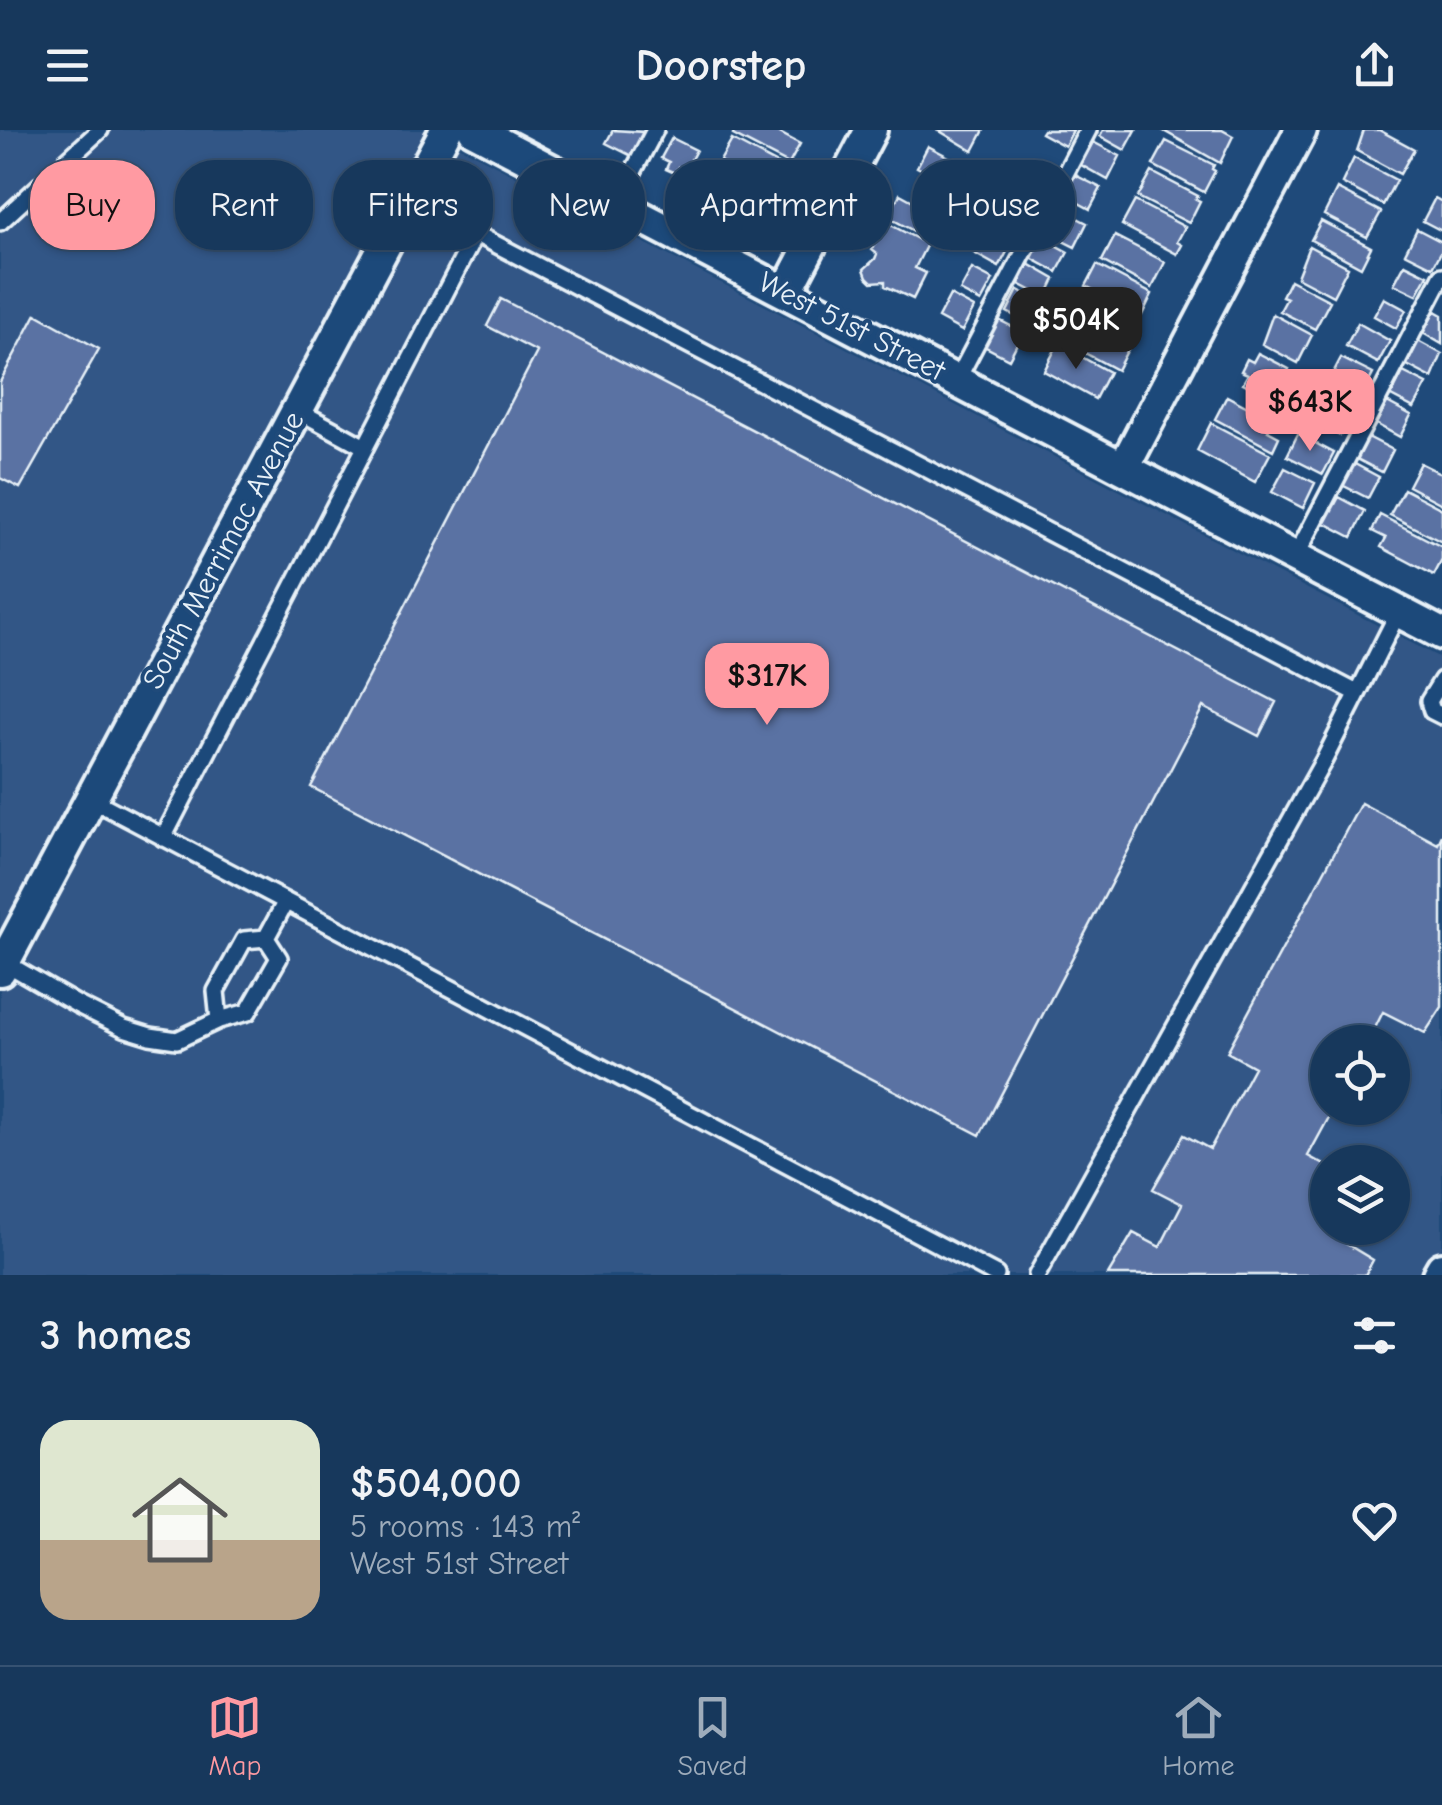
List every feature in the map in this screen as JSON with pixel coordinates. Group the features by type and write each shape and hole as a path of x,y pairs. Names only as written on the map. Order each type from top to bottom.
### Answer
{"street":[{"name":"South Merrimac Avenue","path":"430,160 446,130"},
{"name":"West 51st Street","path":"474,130 532,160"},
{"path":"786,292 871,130"},
{"path":"1124,467 1301,130"},
{"name":"West 51st Street","path":"645,219 1442,634"},
{"name":"South Merrimac Avenue","path":"2,966 382,250"},
{"path":"1438,1275 1442,1268"}],"lane":[{"path":"0,222 100,130"},
{"path":"639,160 655,130"},
{"path":"958,380 1088,130"},
{"path":"493,242 1358,693"},
{"path":"163,838 467,250"},
{"path":"1296,556 1442,276"},
{"path":"298,410 365,447"},
{"path":"1038,1275 1324,760 1399,611"},
{"path":"1442,680 1429,701 1432,710 1442,716"},
{"path":"90,799 996,1275"},
{"path":"266,938 285,903"},
{"path":"219,1020 216,991 244,940 266,938"},
{"path":"2,966 109,1020 150,1036 177,1040 219,1020 248,1012 279,958 266,938"}],"shaded area":[{"path":"0,130 428,130 486,160 333,160 333,250 493,250 493,164 513,174 513,250 645,250 645,243 1442,659 1442,1275 0,1275"}],"building":[{"path":"613,130 643,132 632,156 606,143"},
{"path":"735,130 774,130 800,144 791,160 781,160 733,135"},
{"path":"938,130 984,130 973,151"},
{"path":"1073,130 1065,146 1041,133"},
{"path":"1103,130 1136,130 1125,150 1100,136"},
{"path":"1162,130 1222,130 1233,136 1220,163"},
{"path":"1364,130 1379,130 1414,149 1400,174 1357,151"},
{"path":"672,138 696,150 691,160 661,158"},
{"path":"732,140 770,160 721,160"},
{"path":"1166,141 1214,165 1215,171 1204,192 1153,165"},
{"path":"1093,142 1120,156 1108,180 1081,165"},
{"path":"928,146 955,160 921,160"},
{"path":"1354,158 1396,180 1383,205 1342,183"},
{"path":"1152,172 1198,196 1200,201 1189,223 1138,197"},
{"path":"1075,175 1101,188 1090,209 1075,201"},
{"path":"1337,189 1381,212 1367,237 1324,215"},
{"path":"900,194 912,201 912,230 892,219"},
{"path":"1435,198 1442,202 1442,231 1423,221"},
{"path":"1135,201 1185,227 1177,242 1182,245 1177,254 1122,225"},
{"path":"1075,217 1087,223 1075,247"},
{"path":"1321,221 1371,247 1361,267 1311,240"},
{"path":"892,226 912,236 912,250 924,250 915,268 926,273 913,299 885,286 885,281 872,282 867,277 864,269 877,254 872,250 892,250"},
{"path":"1417,229 1442,242 1433,267 1405,253"},
{"path":"1115,236 1165,262 1152,288 1102,261"},
{"path":"1309,246 1348,267 1333,296 1297,277"},
{"path":"976,250 1008,250 999,267 974,253"},
{"path":"1035,250 1068,252 1057,272 1031,258"},
{"path":"1029,264 1055,279 1046,298 1019,284"},
{"path":"1405,264 1428,275 1417,295 1394,284"},
{"path":"1097,265 1152,294 1142,315 1086,286"},
{"path":"972,269 993,280 981,302 960,291"},
{"path":"1290,280 1330,301 1315,329 1280,311"},
{"path":"1018,290 1053,308 1042,330 1007,312"},
{"path":"1083,290 1139,319 1128,340 1072,310"},
{"path":"950,295 974,308 962,331 938,318"},
{"path":"1384,298 1406,310 1396,328 1374,316"},
{"path":"501,299 1276,702 1259,736 1203,707 980,1135 311,787 537,352 487,326"},
{"path":"1435,311 1442,315 1442,344 1423,333"},
{"path":"36,314 99,349 20,488 0,478 0,382"},
{"path":"1273,314 1312,335 1298,363 1262,344"},
{"path":"999,320 1023,332 1009,359 984,346"},
{"path":"1080,321 1129,347 1117,370 1068,344"},
{"path":"1358,323 1390,341 1378,363 1346,346"},
{"path":"1418,341 1442,354 1432,378 1407,365"},
{"path":"1058,344 1109,372 1095,399 1044,371"},
{"path":"1258,353 1289,369 1273,399 1243,383 1248,374 1241,371 1247,359 1253,362"},
{"path":"1341,358 1373,374 1364,392 1332,375"},
{"path":"1403,372 1427,384 1414,408 1391,396"},
{"path":"1318,395 1352,413 1340,435 1306,417"},
{"path":"1227,396 1274,421 1268,431 1279,437 1273,450 1215,419"},
{"path":"1387,402 1411,415 1400,437 1376,424"},
{"path":"1211,423 1270,454 1255,482 1197,451"},
{"path":"1298,434 1334,453 1323,474 1287,456"},
{"path":"1368,437 1393,450 1382,472 1357,459"},
{"path":"1353,463 1379,477 1368,498 1342,485"},
{"path":"1420,463 1442,474 1442,504 1408,486"},
{"path":"1285,468 1315,483 1303,508 1272,492"},
{"path":"1404,489 1442,509 1442,542 1390,515"},
{"path":"1339,497 1365,511 1352,537 1325,523"},
{"path":"1380,515 1442,547 1442,560 1434,575 1381,547 1386,538 1372,531"},
{"path":"1361,803 1438,844 1442,835 1442,1007 1425,1033 1383,1012 1376,1025 1310,1025 1310,1125 1325,1125 1314,1145 1310,1145 1308,1156 1310,1245 1348,1245 1373,1260 1365,1275 1108,1275 1133,1233 1160,1247 1182,1204 1153,1189 1184,1135 1210,1149 1254,1067 1227,1052"}]}
